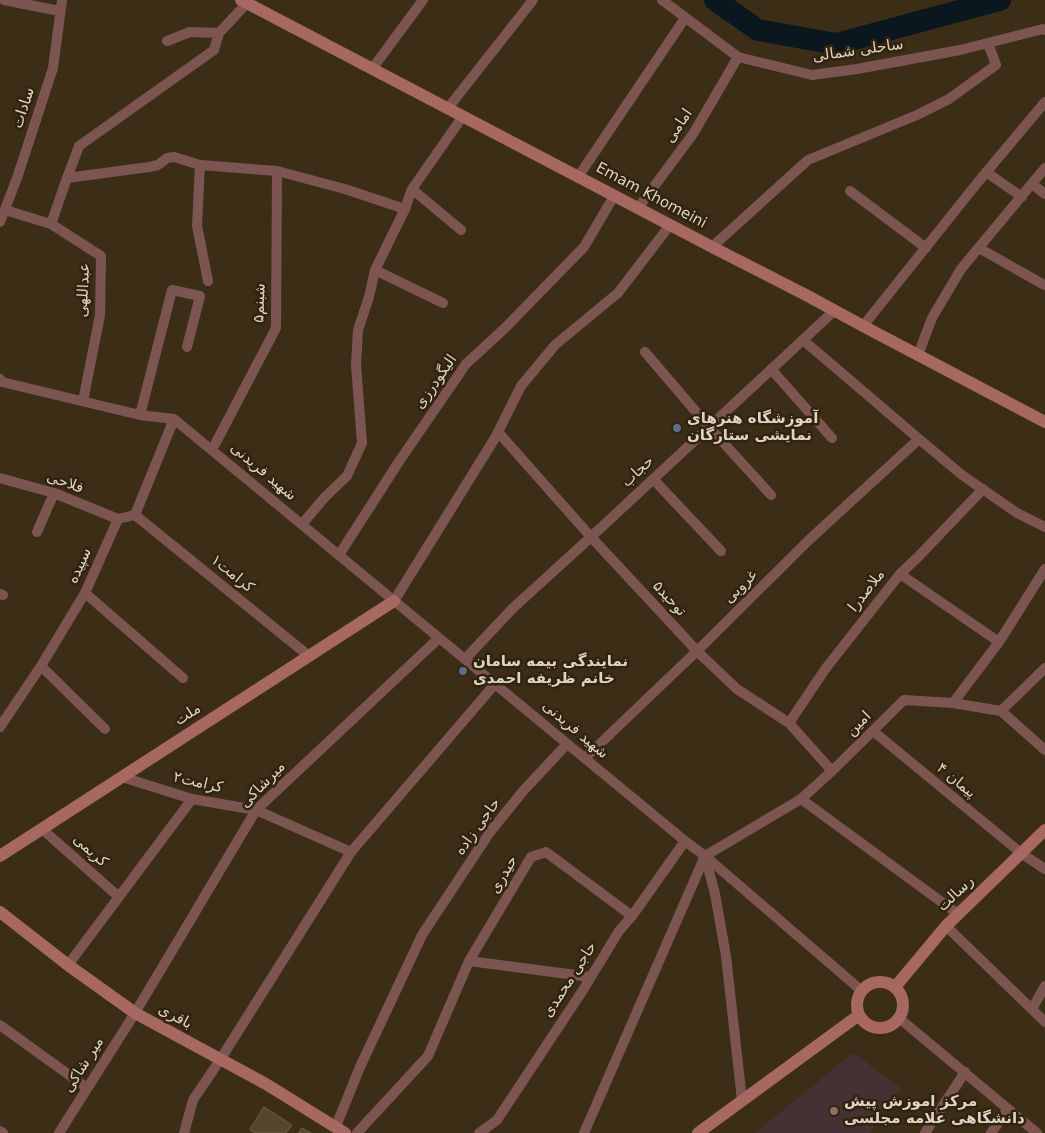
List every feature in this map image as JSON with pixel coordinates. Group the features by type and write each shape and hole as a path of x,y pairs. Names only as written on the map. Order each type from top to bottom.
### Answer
{"street":[{"path":"4,0 60,11"},
{"name":"سادات","path":"0,222 17,178 53,68 62,0"},
{"path":"372,69 423,0"},
{"path":"448,108 533,0"},
{"name":"ساحلی شمالی","path":"662,0 738,56 812,75 960,50 1045,30"},
{"path":"51,224 79,146 214,50 219,33 244,1"},
{"name":"Emam Khomeini","path":"244,1 614,196 806,294 1045,422"},
{"path":"578,177 685,18"},
{"path":"167,41 190,32 219,33"},
{"path":"712,247 808,160 917,115 948,99 996,65 988,43"},
{"name":"امامی","path":"638,208 693,134 738,56"},
{"path":"863,326 986,172 1045,102"},
{"path":"302,524 324,497 346,476 362,443 356,366 358,330 369,297 375,270 412,189 463,116"},
{"path":"67,178 149,168 158,165 167,158 174,157 200,165 277,171 345,189 404,209"},
{"path":"200,165 197,226 208,282"},
{"path":"918,355 932,318 961,269 1045,168"},
{"name":"شبنم۵","path":"212,450 276,328 277,171"},
{"path":"986,172 1022,196"},
{"path":"1032,184 1045,194"},
{"path":"412,189 461,230"},
{"path":"850,191 926,248"},
{"name":"الیگودرزی","path":"339,555 400,460 466,364 505,328 584,247 614,196"},
{"name":"عبداللهی","path":"5,210 51,224 101,256 100,315 83,401"},
{"path":"394,601 498,432 521,386 555,345 618,294 670,225"},
{"path":"979,248 1044,285"},
{"path":"375,270 443,303"},
{"path":"140,415 172,290 200,296 188,348"},
{"name":"حجاب","path":"465,659 512,608 835,310"},
{"path":"803,340 962,475 1017,513 1045,527"},
{"path":"645,352 709,427 771,495"},
{"path":"771,369 832,438"},
{"path":"0,382 140,415 174,418 135,515 118,519"},
{"name":"شهید فریدنی","path":"174,418 584,758 706,856 862,990"},
{"name":"توحید۵","path":"498,432 591,537 697,651 736,689 788,723 832,771"},
{"name":"غروبی","path":"584,758 697,651 810,539 919,439"},
{"name":"فلاحی","path":"0,478 54,493 118,519"},
{"path":"653,478 721,551"},
{"name":"ملاصدرا","path":"788,723 826,668 900,574 983,489"},
{"path":"36,532 54,493"},
{"name":"کرامت۱","path":"135,515 309,656"},
{"name":"سپیده","path":"0,727 41,666 84,593 118,519"},
{"path":"953,703 999,642 1045,569"},
{"path":"900,574 999,642"},
{"path":"84,593 183,678"},
{"name":"ملت","path":"0,856 394,601"},
{"name":"میرشاکی","path":"135,1013 256,810 439,638"},
{"path":"41,666 105,728"},
{"path":"1045,668 1001,711 1045,750"},
{"path":"184,1133 193,1100 351,852 495,684"},
{"name":"امین","path":"706,856 801,799 904,700 953,703 1001,711"},
{"name":"پیمان ۴","path":"873,731 1021,853 1045,869"},
{"name":"حاجی زاده","path":"340,1130 360,1068 422,935 490,832 524,790 567,744"},
{"name":"کرامت۲","path":"122,777 192,799 256,810 351,852"},
{"path":"68,965 192,799"},
{"path":"801,799 958,914"},
{"name":"کریمی","path":"42,829 119,896"},
{"name":"رسالت","path":"894,987 946,926 1045,830"},
{"name":"حاجی محمدی","path":"479,1133 497,1120 619,931 632,916 685,841"},
{"name":"حیدری","path":"469,961 531,857 546,852 632,916"},
{"path":"706,856 726,956 742,1100"},
{"path":"584,1133 706,856"},
{"name":"باقری","path":"0,912 68,965 135,1013 266,1084 340,1130"},
{"path":"946,926 1045,1022"},
{"path":"357,1133 428,1056 469,961 591,977"},
{"path":"881,982 888,983 894,987 902,998 903,1005 902,1012 894,1024 878,1028 864,1022 859,1015 857,1002 862,990 874,983 881,982"},
{"path":"1032,1009 1045,986"},
{"name":"میر شاکی","path":"59,1133 135,1013"},
{"path":"700,1132 859,1015"},
{"path":"899,1018 1037,1133"},
{"path":"0,1025 88,1088"},
{"path":"925,1133 965,1072"},
{"path":"991,1133 1008,1109"}],"shaded area":[{"name":"مرکز اموزش پیش دانشگاهی علامه مجلسی","path":"853,1053 901,1088 869,1133 755,1133"}],"building":[{"path":"264,1107 292,1125 286,1133 255,1133 250,1130"},
{"path":"302,1128 311,1133 299,1133"}],"waterway":[{"path":"715,0 758,30 836,44 1000,0"}],"place":[{"name":"آموزشگاه هنرهای نمایشی ستارگان","path":"677,428"},
{"name":"نمایندگی بیمه سامان خانم ظریفه احمدی","path":"463,671"},
{"name":"مرکز اموزش پیش دانشگاهی علامه مجلسی","path":"834,1111"}]}
